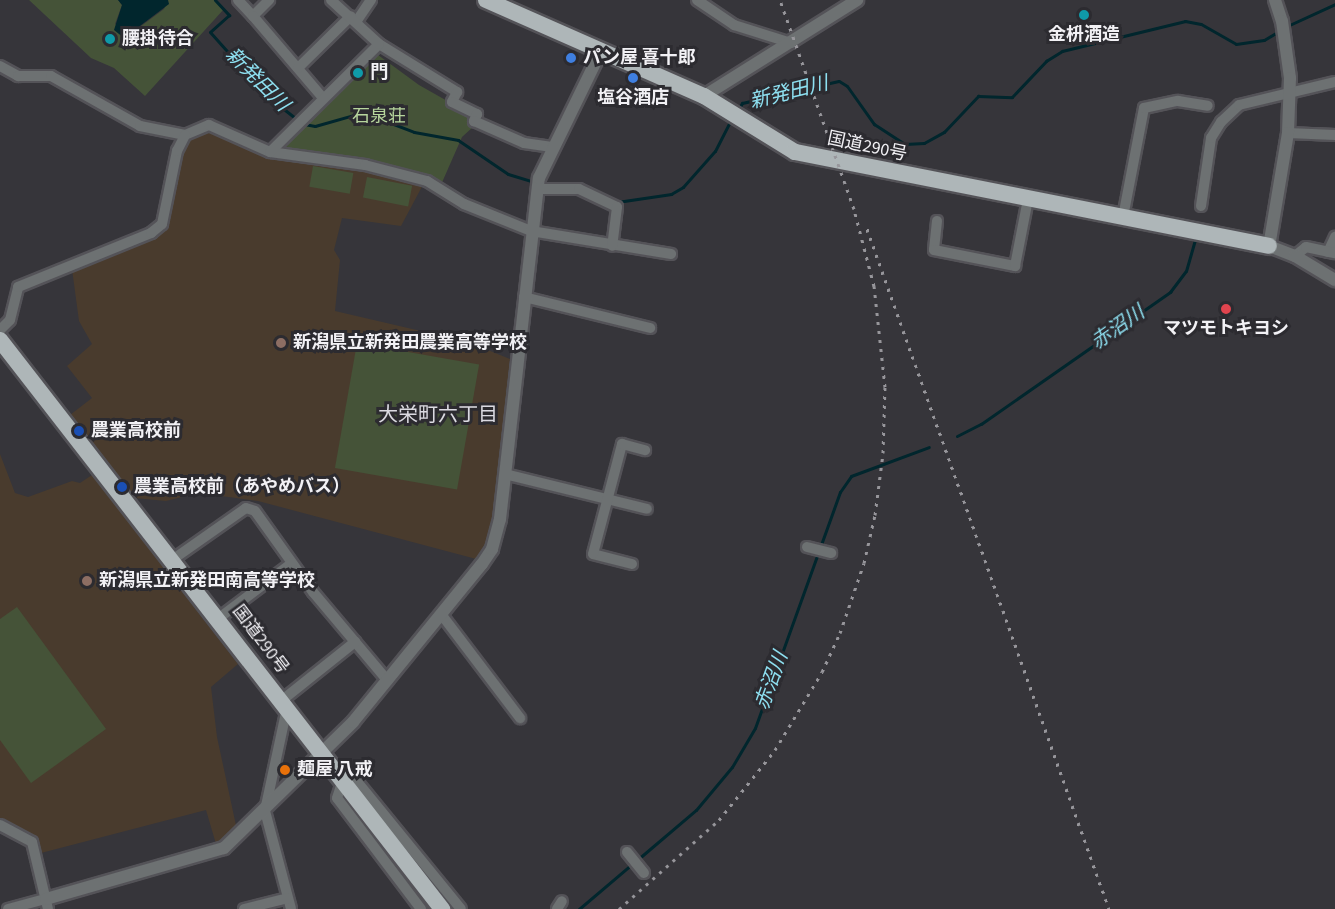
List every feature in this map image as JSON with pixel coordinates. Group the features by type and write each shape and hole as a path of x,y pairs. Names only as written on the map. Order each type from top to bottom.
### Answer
{"highway":[{"name":"国道290号","path":"486,0 705,96 795,152 1269,246"},
{"name":"国道290号","path":"0,340 219,618 442,909"}],"street":[{"path":"238,0 323,98"},
{"path":"253,16 269,0"},
{"path":"331,0 379,44 457,92 452,102 477,114 474,121 524,143 554,147"},
{"path":"298,68 354,19 371,0"},
{"path":"697,0 734,25 791,44"},
{"path":"705,96 791,44 857,0"},
{"path":"1275,0 1282,21 1289,92 1288,133 1269,246 1295,256 1335,280"},
{"path":"270,152 379,44"},
{"path":"8,909 47,904 224,848 265,811 322,753 388,681 492,549 505,474 538,184 601,51"},
{"path":"0,66 18,76 51,76 140,126 185,135 209,125 270,152 365,165 427,181 464,204 531,231 671,254"},
{"path":"1201,206 1211,138 1221,122 1239,105 1335,82"},
{"path":"1123,217 1144,108 1178,101 1208,106"},
{"path":"1288,133 1335,135"},
{"path":"0,330 10,320 18,287 151,233 162,224 177,151 185,135"},
{"path":"538,184 579,189 617,207 612,246"},
{"path":"937,221 934,250 1015,266 1028,199"},
{"path":"1295,256 1306,248 1332,253 1335,237"},
{"path":"525,297 650,328"},
{"path":"632,564 593,554 622,444 645,450"},
{"path":"505,474 647,509"},
{"path":"172,560 246,508 255,511 292,563 388,681"},
{"path":"807,547 831,553"},
{"path":"219,618 292,563"},
{"path":"441,614 520,717"},
{"path":"291,909 265,811 284,705 356,642"},
{"path":"421,909 337,798 342,780 349,777 359,784 461,909"},
{"path":"0,825 32,842 47,904"},
{"path":"627,852 644,873"},
{"path":"244,909 288,897"}],"shaded area":[{"name":"新潟県立新発田農業高等学校","path":"210,127 250,145 425,181 401,226 342,218 334,250 340,260 335,311 468,342 510,359 492,535 480,560 258,501 199,493 166,501 134,498 70,415 92,398 67,366 92,344 79,321 72,269 166,230 187,137"},
{"name":"新潟県立新発田南高等学校","path":"0,454 15,493 28,497 72,481 80,483 92,475 238,664 211,687 217,737 237,830 223,841 216,844 206,810 41,853 38,837 0,818"}],"green space":[{"path":"29,0 118,0 122,5 115,24 129,35 164,9 168,0 215,0 224,9 145,96 114,68 91,58"},
{"name":"石泉荘","path":"374,52 419,85 472,115 473,127 462,137 440,187 429,180 273,151"},
{"path":"313,166 353,173 350,194 309,187"},
{"path":"367,177 412,186 408,206 363,198"},
{"path":"357,343 479,365 457,490 335,468"},
{"path":"17,607 106,729 31,783 0,740 0,619"}],"water":[{"path":"118,0 168,0 169,4 124,38 114,30 122,5"}],"waterway":[{"name":"新発田川","path":"215,0 229,15 210,32 267,96 298,120"},
{"name":"新発田川","path":"1285,27 1335,4"},
{"name":"新発田川","path":"739,108 742,103 839,81 847,86 874,124 905,144 924,143 944,132 978,96 1012,97 1046,61 1062,51 1185,21 1201,24 1236,44 1264,40 1279,31"},
{"name":"新発田川","path":"304,124 315,126 361,113 370,115 414,132 458,140 508,174 534,182"},
{"name":"新発田川","path":"617,202 671,194 683,187 715,151 729,123"},
{"name":"赤沼川","path":"957,436 981,424 1170,292 1186,271 1195,240"},
{"name":"赤沼川","path":"637,860 696,810 732,767 755,728 840,492 851,476 929,447"},
{"name":"赤沼川","path":"579,909 632,864"}],"railway":[{"path":"619,909 719,820 775,750 822,672 840,633 864,563 875,515 883,453 885,387 874,286 854,209 780,0"},
{"path":"867,229 1109,909"}],"place":[{"name":"金枡酒造","path":"1084,15"},
{"name":"腰掛待合","path":"110,39"},
{"name":"パン屋 喜十郎","path":"571,58"},
{"name":"門","path":"358,73"},
{"name":"塩谷酒店","path":"633,78"},
{"name":"マツモトキヨシ","path":"1226,309"},
{"name":"新潟県立新発田農業高等学校","path":"281,343"},
{"name":"農業高校前","path":"79,431"},
{"name":"農業高校前（あやめバス）","path":"122,487"},
{"name":"新潟県立新発田南高等学校","path":"87,581"},
{"name":"麺屋 八戒","path":"285,770"}],"district":[{"name":"大栄町六丁目","path":"438,415"}]}
